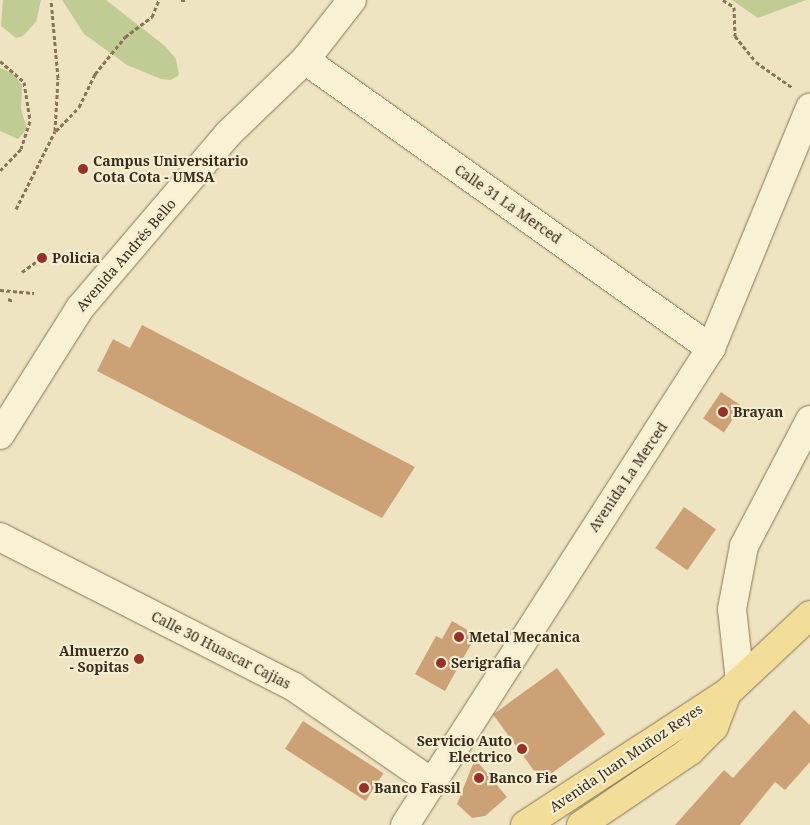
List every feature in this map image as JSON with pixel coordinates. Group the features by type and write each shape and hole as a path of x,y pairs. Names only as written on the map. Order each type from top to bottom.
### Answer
{"main road":[{"name":"Avenida Juan Muñoz Reyes","path":"525,825 734,687 810,615"},
{"name":"Avenida Juan Muñoz Reyes","path":"581,825 690,751 714,727 734,687"}],"street":[{"name":"Avenida Andrés Bello","path":"0,435 80,308 228,134 305,60 352,0"},
{"name":"Calle 31 La Merced","path":"305,60 712,348"},
{"name":"Avenida La Merced","path":"405,825 712,348 804,139 804,100"},
{"path":"734,687 732,609 744,546 810,420"},
{"name":"Calle 30 Huascar Cajias","path":"0,537 294,688 431,782"}],"path":[{"path":"51,0 58,78 55,131"},
{"path":"16,210 55,131 79,107 95,74 125,37 152,17 159,0"},
{"path":"181,0 188,0"},
{"path":"723,0 734,8 735,36 762,67 804,100"},
{"path":"0,61 24,82 30,121 21,150 0,171"},
{"path":"22,272 36,262"},
{"path":"0,290 34,293"},
{"path":"8,299 13,301"}],"green space":[{"path":"3,0 41,0 36,22 23,36 16,38 1,26"},
{"path":"62,0 106,0 165,46 176,59 179,75 171,80 161,79 127,65 84,34"},
{"path":"732,0 806,0 758,18"},
{"path":"0,68 13,73 22,85 21,109 27,129 18,139 0,131"}],"building":[{"path":"142,325 415,467 382,518 97,371 113,339 130,348"},
{"name":"Brayan","path":"721,392 742,406 724,433 703,419"},
{"path":"684,507 716,529 687,570 655,548"},
{"name":"Serigrafia","path":"452,621 476,635 445,691 415,674 436,636 442,639"},
{"path":"557,668 605,734 541,781 493,714"},
{"path":"794,710 810,725 810,762 785,790 775,782 740,825 675,825 724,770 733,778"},
{"path":"303,721 384,773 366,801 285,749"},
{"name":"Banco Fie","path":"475,759 507,797 485,816 472,818 457,804"}],"place":[{"name":"Campus Universitario Cota Cota - UMSA","path":"83,169"},
{"name":"Policia","path":"42,258"},
{"name":"Brayan","path":"723,412"},
{"name":"Metal Mecanica","path":"459,637"},
{"name":"Almuerzo - Sopitas","path":"139,659"},
{"name":"Serigrafia","path":"441,663"},
{"name":"Servicio Auto Electrico","path":"522,749"},
{"name":"Banco Fie","path":"479,778"},
{"name":"Banco Fassil","path":"364,788"}]}
